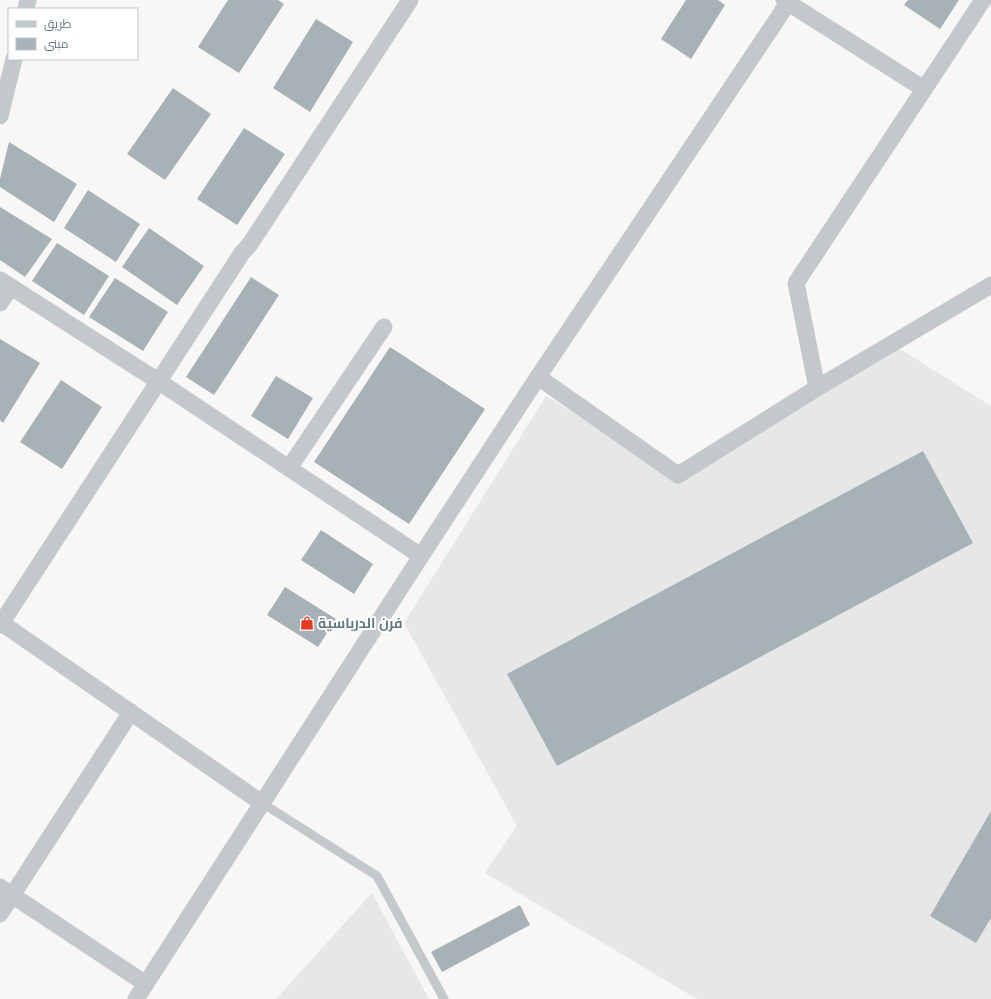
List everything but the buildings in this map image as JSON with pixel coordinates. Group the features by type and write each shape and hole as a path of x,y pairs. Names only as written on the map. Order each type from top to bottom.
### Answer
{"street":[{"path":"262,803 131,712 0,624 242,253 250,244 410,0"},
{"path":"817,388 796,283 983,0"},
{"path":"136,999 421,556 788,1 924,90"},
{"path":"0,116 14,60"},
{"path":"0,303 5,283 158,381 421,556"},
{"path":"538,377 678,475 817,388 991,285"},
{"path":"288,468 384,327"},
{"path":"0,914 6,891 131,712"},
{"path":"6,891 146,984"}],"lane":[{"path":"262,803 377,876 444,999"}],"shaded area":[{"path":"892,344 991,406 991,999 697,999 485,873 517,826 404,623 546,396 678,475"},
{"path":"372,893 429,999 276,999"}],"place":[{"name":"فرن الدرباسية","path":"307,623"}]}
